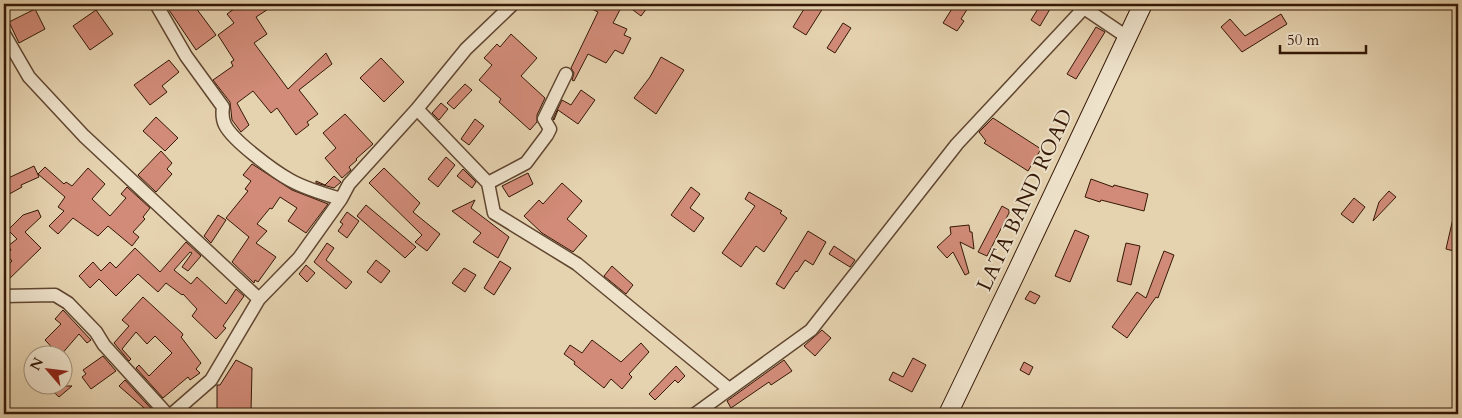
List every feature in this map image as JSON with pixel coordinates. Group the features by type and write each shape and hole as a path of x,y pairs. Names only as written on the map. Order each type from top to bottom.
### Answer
{"main road":[{"name":"LATA BAND ROAD","path":"948,414 1016,275 1143,4"}],"street":[{"path":"156,4 186,56 223,107 221,115 226,127 237,140 290,180 314,191 341,199"},
{"path":"172,414 211,380 259,299 299,258 341,199 349,184 417,109 466,49 514,4"},
{"path":"695,414 811,330 957,144 1084,8 1127,37"},
{"path":"4,34 29,77 84,136 259,299"},
{"path":"488,184 526,163 547,135 550,129 544,119 566,74"},
{"path":"417,109 488,184 494,213 577,264 729,389"},
{"path":"4,296 55,295 68,303 168,414"}],"building":[{"path":"165,4 193,4 216,35 196,50"},
{"path":"241,4 243,7 248,4 276,4 256,17 267,34 254,43 288,89 326,53 332,64 299,90 318,114 307,122 309,125 296,135 277,108 271,113 253,91 237,103 249,125 241,132 232,120 230,102 213,80 233,66 231,62 234,60 218,35 234,23 227,14"},
{"path":"582,4 623,4 613,23 627,29 624,35 631,38 623,54 615,50 606,63 588,54 574,81 572,80 574,73 571,68 598,12"},
{"path":"625,4 650,4 641,16"},
{"path":"807,4 815,4 823,8 806,35 793,27"},
{"path":"955,4 961,4 968,8 961,19 964,21 957,31 943,23"},
{"path":"1041,4 1053,4 1040,26 1031,20"},
{"path":"35,9 45,29 19,43 9,22"},
{"path":"96,10 113,34 90,50 73,26"},
{"path":"1281,14 1287,24 1242,52 1221,27 1230,19 1245,36"},
{"path":"843,23 851,28 835,53 827,48"},
{"path":"1096,27 1105,32 1076,79 1067,74"},
{"path":"511,34 537,58 521,76 545,98 537,115 537,122 530,130 499,102 501,99 479,80 492,65 484,58 497,44 500,47"},
{"path":"661,57 684,70 656,114 634,98 650,77"},
{"path":"381,58 404,82 384,102 360,78"},
{"path":"169,60 179,72 162,86 167,92 150,105 134,85"},
{"path":"465,84 472,90 454,109 447,103"},
{"path":"581,90 595,100 578,124 558,110 554,120 553,119 562,100 571,105"},
{"path":"441,103 448,109 439,120 432,113"},
{"path":"345,114 373,144 356,159 349,167 351,170 342,178 325,158 336,148 323,133"},
{"path":"156,117 178,138 165,151 143,131"},
{"path":"993,118 1041,149 1028,171 984,143 986,141 979,132"},
{"path":"475,119 484,126 469,145 461,139"},
{"path":"161,151 172,163 167,169 172,174 156,192 138,175"},
{"path":"446,157 455,165 438,187 428,179"},
{"path":"252,164 292,190 328,204 306,233 288,221 297,208 280,197 272,209 270,208 257,224 267,231 256,243 276,257 258,282 255,280 254,283 232,262 249,237 226,218 248,191 245,189 251,181 243,175"},
{"path":"34,166 39,177 21,185 22,187 4,197 4,180"},
{"path":"45,167 64,184 66,182 72,186 88,168 105,184 92,199 110,216 126,198 121,194 127,187 150,208 143,217 145,219 133,232 139,237 132,246 108,226 98,236 73,218 58,234 49,226 64,211 58,207 65,197 38,174"},
{"path":"384,168 420,203 413,212 440,234 427,251 415,242 422,235 369,183"},
{"path":"463,169 476,182 472,188 457,176"},
{"path":"528,173 533,184 509,197 502,186"},
{"path":"334,176 341,182 334,188 316,183 316,181 325,185"},
{"path":"1091,179 1113,187 1114,185 1148,194 1144,211 1085,197"},
{"path":"562,183 582,201 567,219 587,236 573,252 542,233 524,216 539,200 543,204"},
{"path":"691,187 700,194 690,208 704,218 694,232 671,215"},
{"path":"1389,191 1396,197 1373,221 1379,202"},
{"path":"749,192 782,211 780,213 787,218 764,252 756,246 741,267 722,253 755,206 745,199"},
{"path":"1354,198 1365,207 1353,223 1341,214"},
{"path":"475,200 471,208 509,237 498,258 473,242 481,233 452,211"},
{"path":"366,205 416,247 405,258 357,216"},
{"path":"1002,206 1009,210 1009,213 987,256 978,252"},
{"path":"38,210 41,217 25,232 41,248 4,284 4,269 12,261 6,254 11,250 8,246 17,239 8,230 23,215"},
{"path":"347,212 359,221 347,238 338,231 343,224 340,222"},
{"path":"1454,214 1458,215 1458,252 1446,249"},
{"path":"218,215 226,220 211,243 204,236"},
{"path":"969,225 970,232 972,232 974,249 960,242 969,273 965,275 953,252 947,258 937,247 951,234 950,227"},
{"path":"1075,230 1089,236 1070,282 1055,276"},
{"path":"808,231 826,242 813,265 805,260 784,289 776,284"},
{"path":"186,242 201,256 188,271 182,267 192,253 190,252 174,270 191,284 197,277 226,304 236,289 244,296 223,326 226,328 216,339 192,316 197,309 183,294 166,283 158,292 138,274 116,296 99,279 90,288 79,276 93,262 101,271 110,262 116,268 135,248 160,272"},
{"path":"327,243 334,248 326,260 352,282 346,289 314,262"},
{"path":"1126,243 1140,246 1131,285 1117,281"},
{"path":"834,246 855,260 850,267 829,254"},
{"path":"1164,251 1174,255 1158,298 1156,297 1127,338 1112,327 1137,292 1146,298"},
{"path":"376,260 390,271 381,283 367,272"},
{"path":"500,261 511,268 494,295 484,288"},
{"path":"306,265 315,273 307,282 299,274"},
{"path":"612,266 633,285 626,294 604,276"},
{"path":"464,268 476,275 465,292 452,283"},
{"path":"1030,291 1040,296 1035,304 1025,299"},
{"path":"143,297 182,333 181,337 201,363 196,369 200,373 190,380 188,377 163,398 136,368 139,365 149,376 172,353 155,336 147,344 136,332 122,349 131,359 129,361 114,343 129,326 122,320"},
{"path":"63,310 91,340 87,343 79,334 69,346 51,346 45,340 61,324 55,319"},
{"path":"822,330 831,338 815,356 804,346"},
{"path":"592,340 621,362 641,343 649,352 629,374 632,377 622,389 611,379 604,388 564,354 570,345 582,353"},
{"path":"103,356 116,371 91,389 82,377 86,374 83,370"},
{"path":"913,358 926,365 912,392 889,380 893,372 903,377"},
{"path":"236,360 252,368 251,412 217,411 217,385 220,385"},
{"path":"784,360 792,371 771,385 769,382 731,408 727,401"},
{"path":"1024,362 1033,367 1029,375 1020,370"},
{"path":"676,366 685,376 678,383 675,380 655,400 649,394"},
{"path":"125,380 156,414 151,414 119,386"}]}
